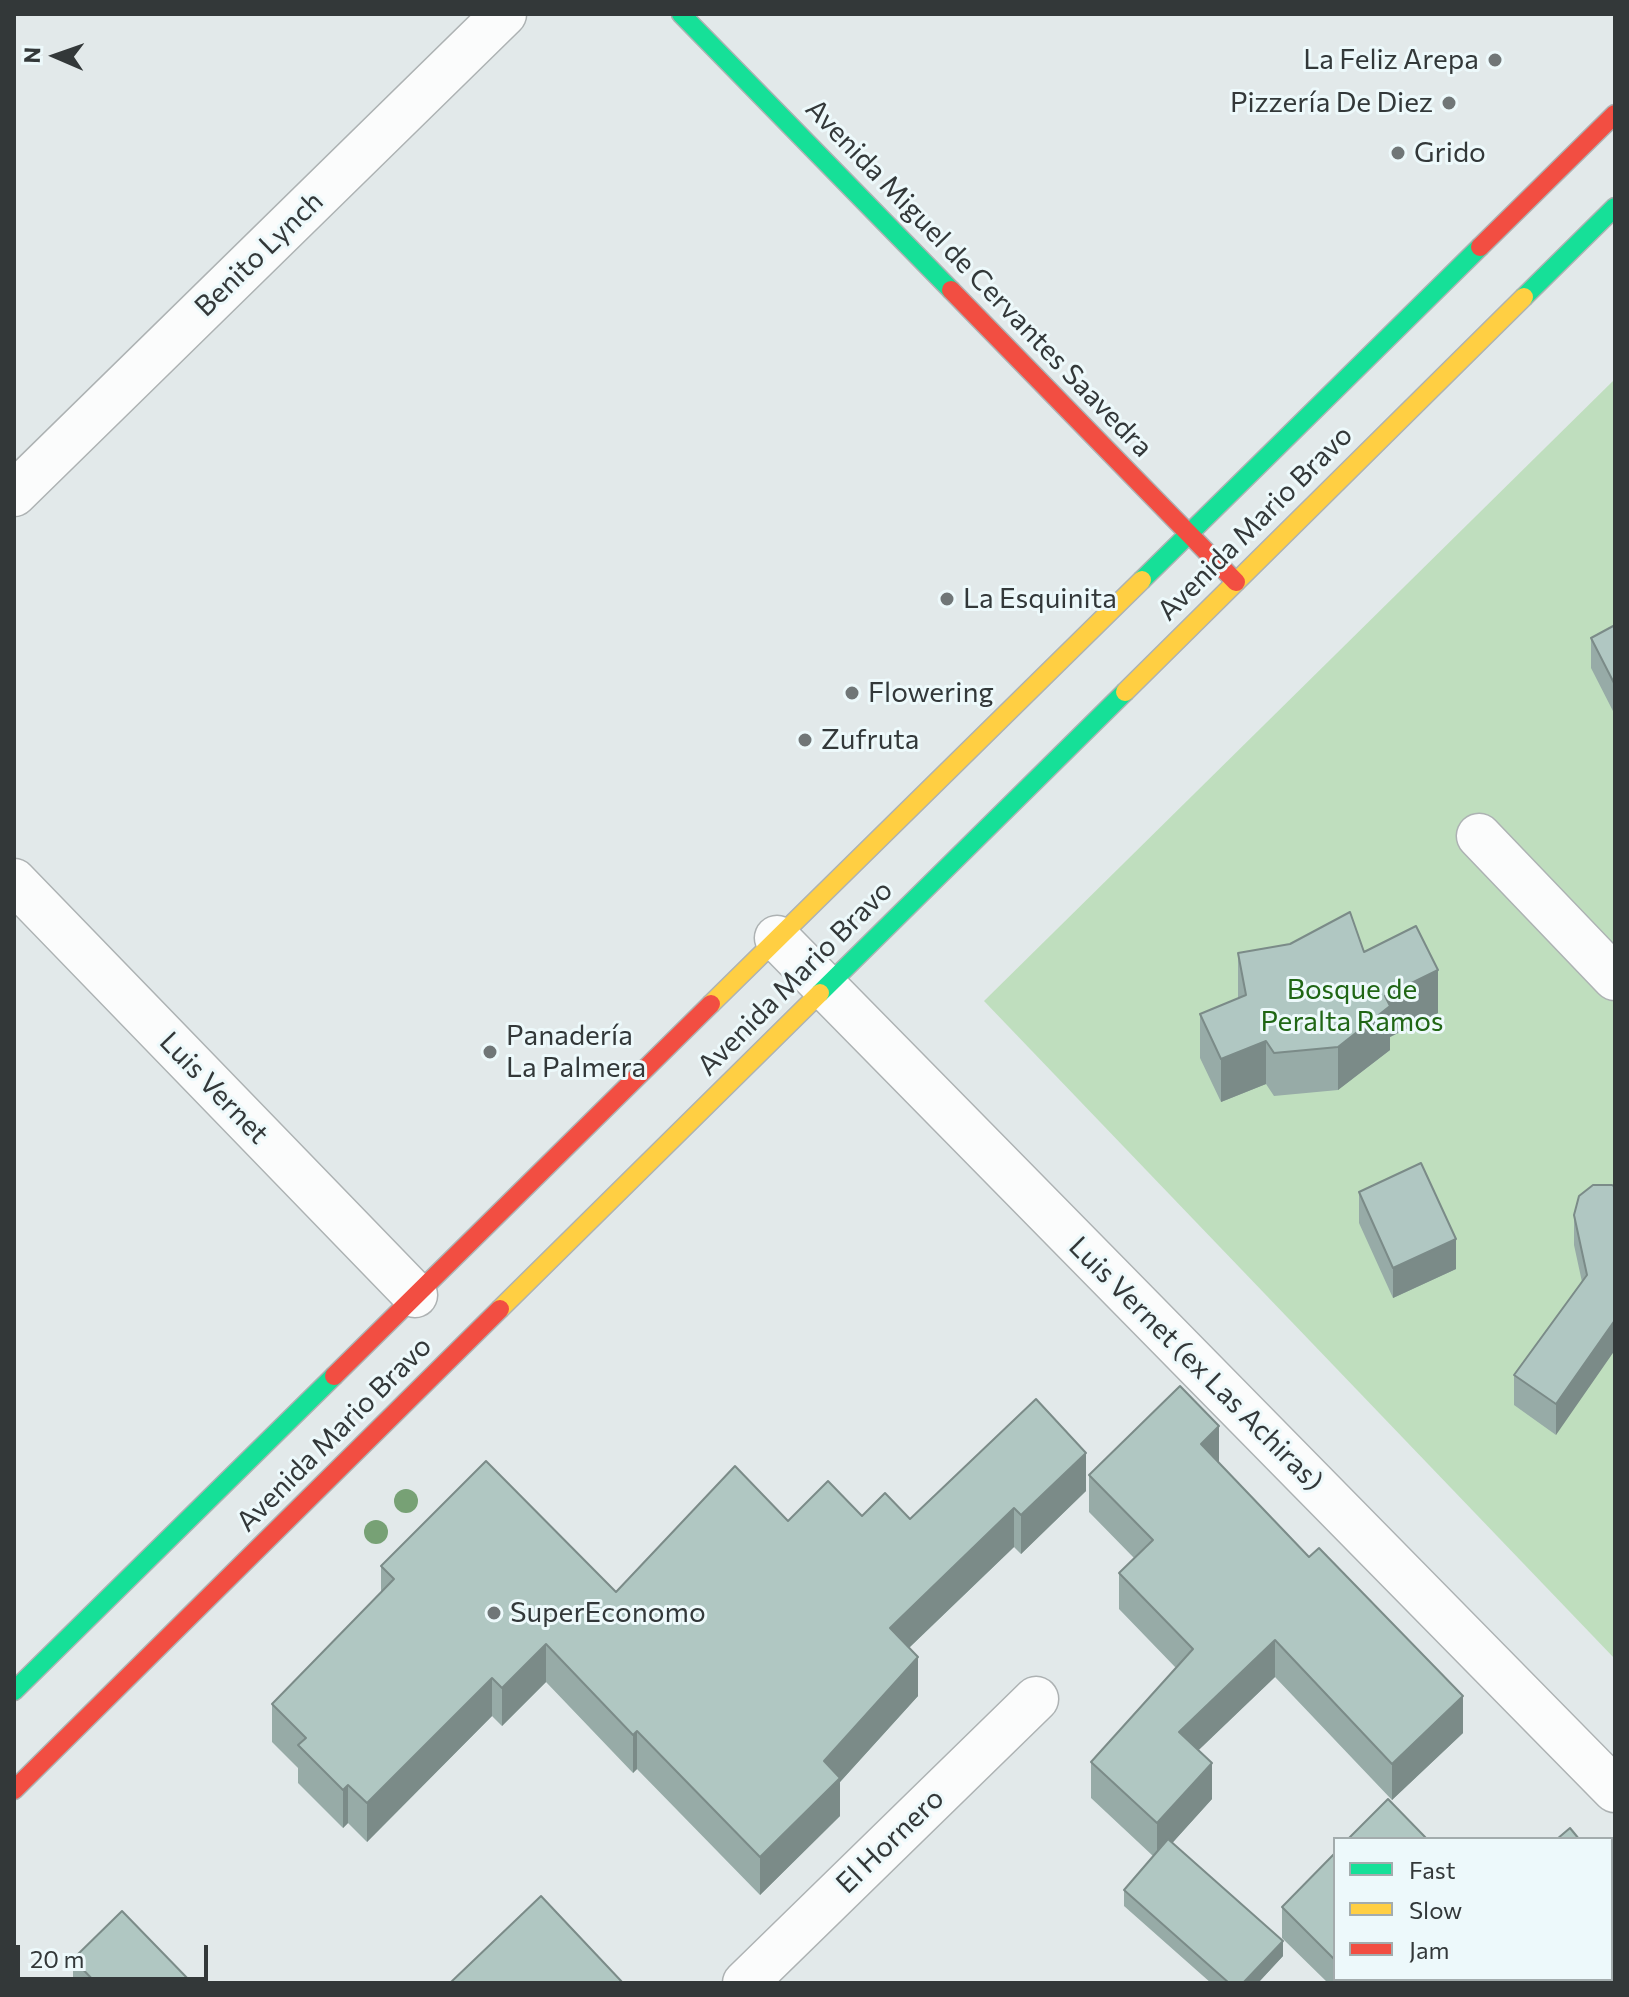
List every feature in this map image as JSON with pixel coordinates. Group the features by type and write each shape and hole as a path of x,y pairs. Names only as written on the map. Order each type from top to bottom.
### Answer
{"main road":[{"name":"Avenida Miguel de Cervantes Saavedra","path":"681,14 1236,582"},
{"name":"Avenida Mario Bravo","path":"14,1691 1615,114"},
{"name":"Avenida Mario Bravo","path":"14,1790 1615,207"}],"street":[{"name":"Benito Lynch","path":"14,494 504,14"},
{"path":"1479,836 1615,978"},
{"name":"Luis Vernet","path":"14,881 415,1295"},
{"name":"Luis Vernet (ex Las Achiras)","path":"777,938 1615,1790"},
{"name":"El Hornero","path":"745,1983 1036,1699"}],"green space":[{"name":"Bosque de Peralta Ramos","path":"1615,379 1615,1659 984,1001"}],"building":[{"path":"1615,625 1615,685 1591,638"},
{"path":"1350,912 1364,952 1416,926 1438,970 1385,996 1390,1006 1338,1047 1274,1053 1266,1041 1221,1059 1200,1014 1246,995 1238,953 1290,944"},
{"path":"1421,1163 1456,1239 1393,1268 1359,1192"},
{"path":"1593,1185 1615,1187 1615,1320 1556,1404 1514,1375 1587,1275 1574,1215 1579,1196"},
{"path":"1180,1386 1219,1426 1201,1444 1309,1557 1319,1548 1463,1696 1392,1764 1275,1640 1179,1732 1212,1763 1157,1823 1091,1762 1193,1649 1119,1573 1153,1540 1089,1475"},
{"path":"1036,1399 1086,1453 1021,1515 1014,1508 890,1628 918,1657 824,1761 840,1778 760,1857 637,1731 633,1735 546,1644 502,1688 492,1678 367,1803 348,1785 343,1790 298,1745 306,1738 272,1704 394,1579 381,1566 486,1461 616,1592 735,1466 788,1521 828,1481 862,1516 885,1493 910,1519"},
{"path":"1388,1799 1425,1837 1350,1837"},
{"path":"1570,1828 1577,1837 1559,1837"},
{"path":"1168,1839 1283,1941 1243,1983 1229,1983 1124,1890"},
{"path":"1333,1855 1333,1958 1282,1907"},
{"path":"1613,1878 1615,1881 1613,1952"},
{"path":"541,1896 623,1983 450,1983"},
{"path":"122,1911 192,1983 96,1983 73,1959"},
{"path":"1356,1981 1390,1981 1388,1983"}],"traffic: fast":[{"path":"681,14 951,290"},
{"path":"1524,297 1615,207"},
{"path":"1142,580 1480,247"},
{"path":"820,993 1125,692"},
{"path":"14,1691 334,1376"}],"traffic: slow":[{"path":"1125,692 1524,297"},
{"path":"711,1004 1142,580"},
{"path":"500,1309 820,993"}],"traffic: jam":[{"path":"1480,247 1615,114"},
{"path":"951,290 1236,582"},
{"path":"334,1376 711,1004"},
{"path":"14,1790 500,1309"}],"place":[{"name":"La Feliz Arepa","path":"1495,60"},
{"name":"Pizzería De Diez","path":"1449,103"},
{"name":"Grido","path":"1398,153"},
{"name":"La Esquinita","path":"947,599"},
{"name":"Flowering","path":"852,693"},
{"name":"Zufruta","path":"805,740"},
{"name":"Panadería La Palmera","path":"490,1052"},
{"name":"SuperEconomo","path":"494,1613"}]}
